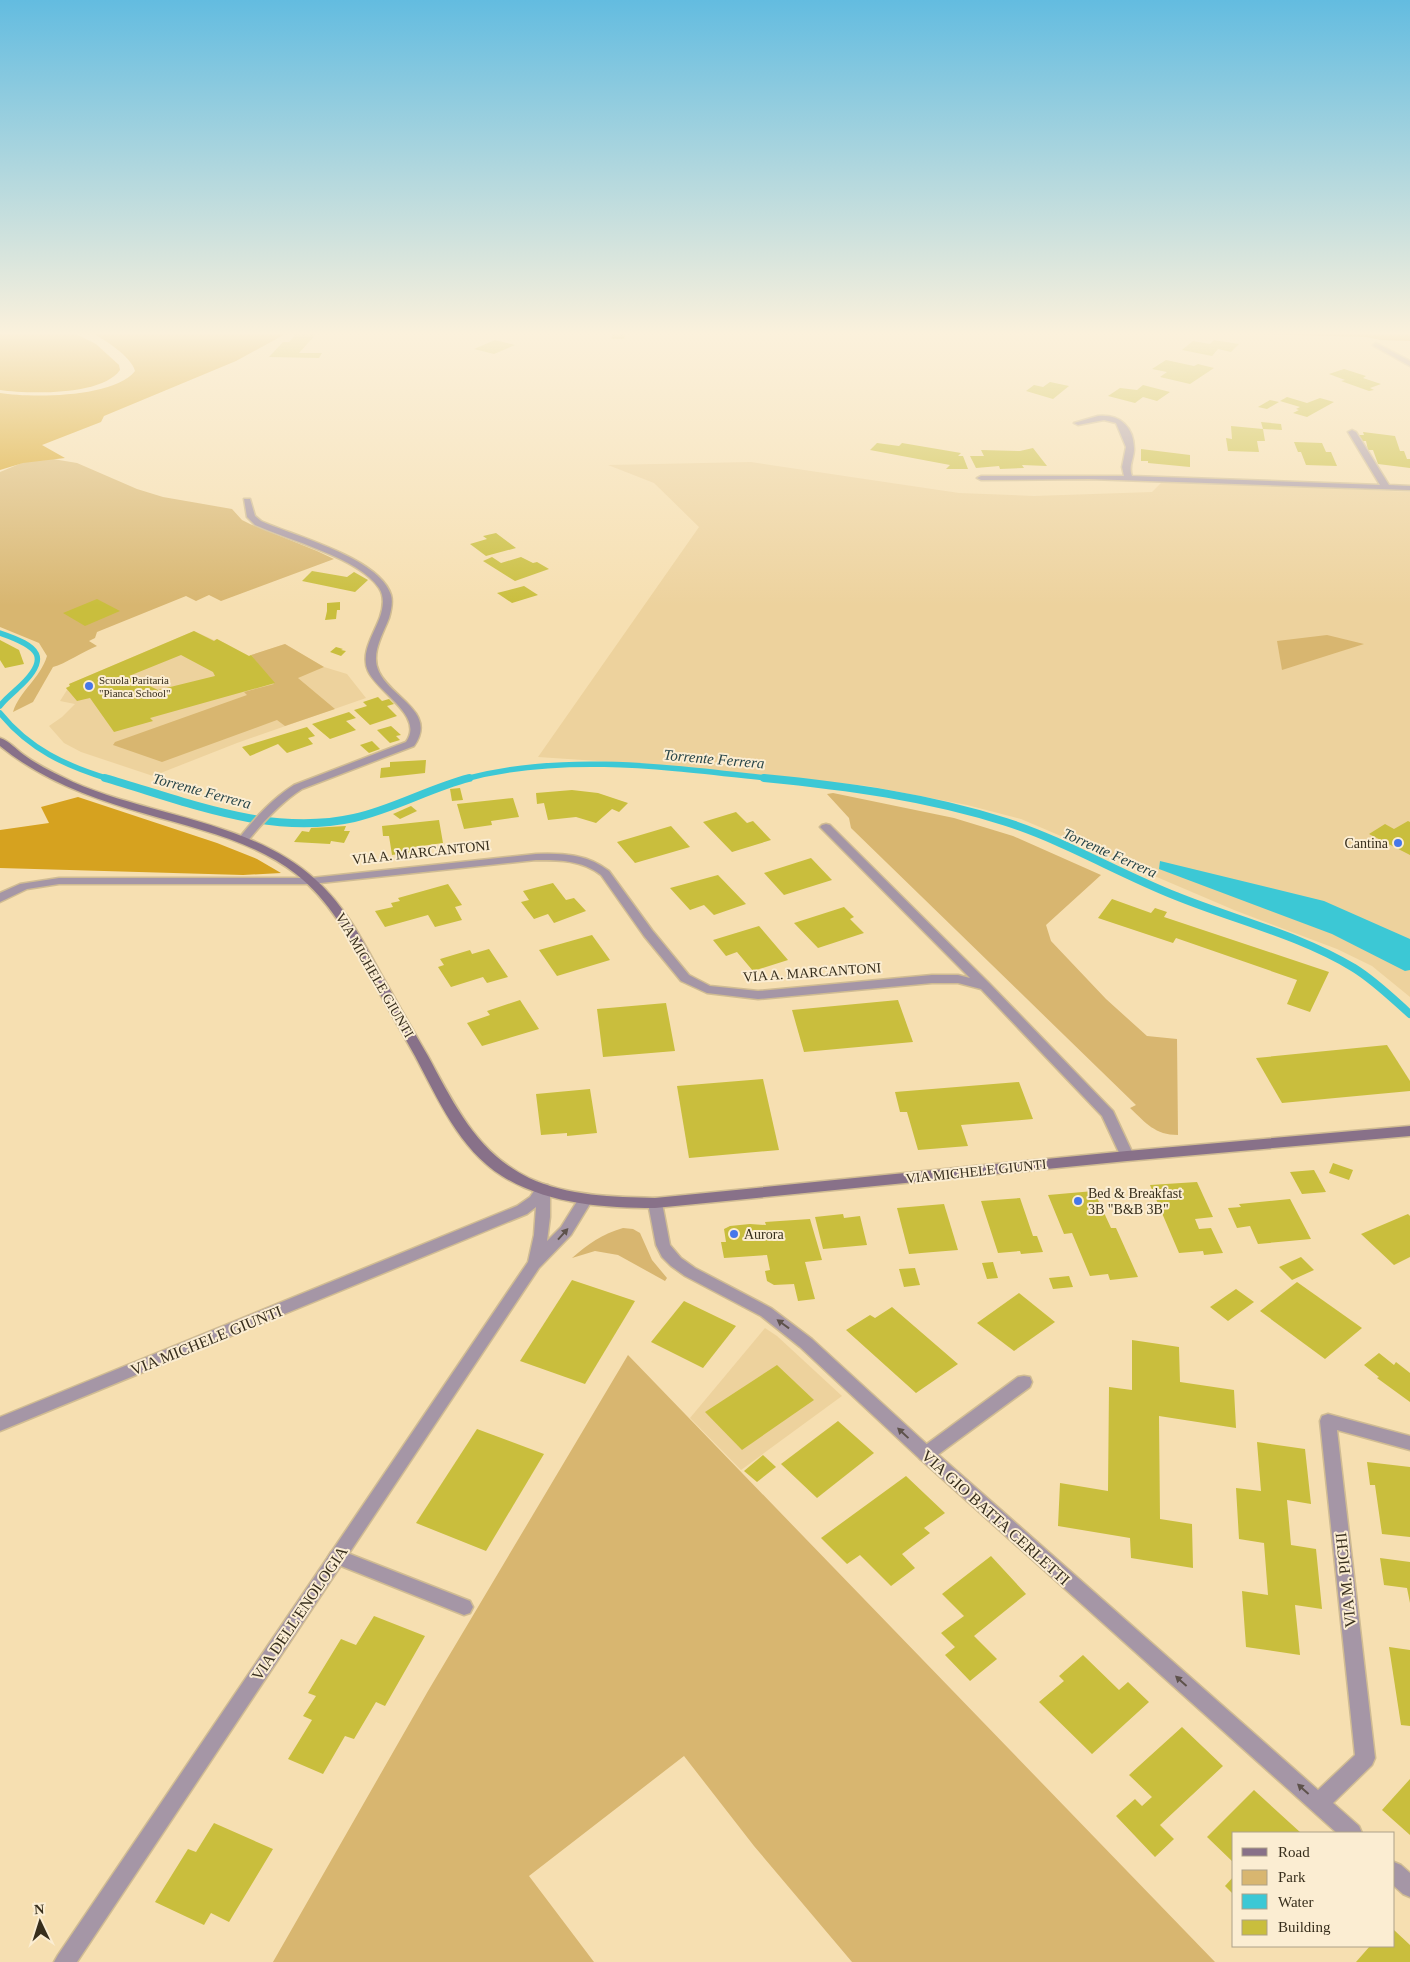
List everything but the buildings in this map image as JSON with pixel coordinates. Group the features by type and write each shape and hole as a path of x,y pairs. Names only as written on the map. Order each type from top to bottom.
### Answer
{"street":[{"path":"1120,424 1127,435 1130,447 1126,473 1130,478"},
{"path":"1352,432 1386,486"},
{"path":"981,478 1130,478 1410,488"},
{"path":"243,840 273,804 298,787 410,744 416,739 417,730 413,718 376,676 371,664 372,648 387,609 388,600 383,588 371,576 344,559 258,523 249,513 247,500"},
{"name":"VIA MICHELE GIUNTI","path":"0,741 28,762 82,790 243,840 281,859 310,881 346,920 445,1100 466,1134 490,1159 519,1178 543,1189 586,1199 624,1203 655,1203 1127,1156 1410,1131"},
{"path":"826,827 985,986 1108,1114 1127,1156"},
{"name":"VIA A. MARCANTONI","path":"0,898 24,886 59,881 310,881 536,857 564,856 588,862 605,874 648,933 685,978 707,989 758,995 932,979 958,979 985,986"},
{"name":"VIA MICHELE GIUNTI","path":"0,1424 522,1210 535,1201 543,1189"},
{"name":"VIA DELL'ENOLOGIA","path":"534,1264 541,1238 544,1213 543,1189"},
{"name":"VIA DELL'ENOLOGIA","path":"65,1962 534,1264 566,1231 586,1199"},
{"name":"VIA GIO BATTA CERLETTI","path":"655,1203 666,1253 690,1272 766,1312 806,1343 926,1454 1351,1832"},
{"path":"926,1454 1024,1382"},
{"name":"VIA M. PICHI","path":"1319,1803 1365,1758 1328,1421 1410,1443"},
{"path":"337,1557 464,1607"},
{"path":"1395,1873 1410,1887"}],"shaded area":[{"path":"0,424 97,424 42,445 65,458 23,463 0,470"},
{"path":"751,462 959,493 1034,496 1152,492 1164,480 1410,492 1410,997 1372,966 1337,949 1234,910 1021,819 967,805 868,786 673,766 538,757 699,527 654,483 608,465"},
{"path":"194,631 214,640 217,639 249,656 285,644 324,667 347,674 366,698 237,743 153,776 81,752 64,743 49,726 62,717 75,704 60,701 67,690 66,688 70,686 69,684"},
{"path":"78,797 217,843 257,859 281,873 243,875 0,868 0,830 49,823 41,807"},
{"path":"765,1328 777,1336 842,1396 741,1470 690,1418"}],"green space":[{"path":"53,459 77,463 137,489 163,497 232,509 242,520 250,524 334,559 221,601 209,595 196,601 186,596 97,632 95,638 89,641 97,646 53,667 33,702 13,712 20,697 40,671 47,656 39,643 0,627 0,472 29,460"},
{"path":"1327,635 1364,644 1282,670 1277,641"},
{"path":"285,644 324,667 298,678 335,709 285,726 277,720 162,762 113,745 115,742 247,695 244,692 274,684 251,655"},
{"path":"833,793 954,818 1013,836 1101,875 1046,925 1051,941 1106,999 1147,1036 1177,1039 1178,1135 1163,1133 1151,1127 1130,1108 1136,1105 851,828 849,818 827,794"},
{"path":"623,1228 633,1229 640,1233 652,1260 667,1278 665,1281 618,1255 595,1251 572,1258 596,1240 608,1233"},
{"path":"628,1355 1215,1962 852,1962 754,1846 684,1756 529,1876 594,1962 273,1962 428,1691"}],"water":[{"path":"1160,861 1324,901 1410,939 1410,970 1405,971 1332,934 1159,869"}],"waterway":[{"name":"Torrente Ferrera","path":"0,633 32,648 36,654 37,661 35,669 28,678 0,706"},
{"name":"Torrente Ferrera","path":"0,713 23,737 49,755 109,779"},
{"name":"Torrente Ferrera","path":"467,779 503,771 542,766 581,764 659,767 776,779"},
{"name":"Torrente Ferrera","path":"105,778 228,814 290,823 322,823 354,818 467,779"},
{"name":"Torrente Ferrera","path":"764,778 856,789 917,799 977,813 1028,830 1176,896 1290,937 1333,956 1369,978 1410,1014"}],"place":[{"name":"Scuola Paritaria \"Pianca School\"","path":"89,686"},
{"name":"Cantina","path":"1398,843"},
{"name":"Bed & Breakfast 3B \"B&B 3B\"","path":"1078,1201"},
{"name":"Aurora","path":"734,1234"}]}
